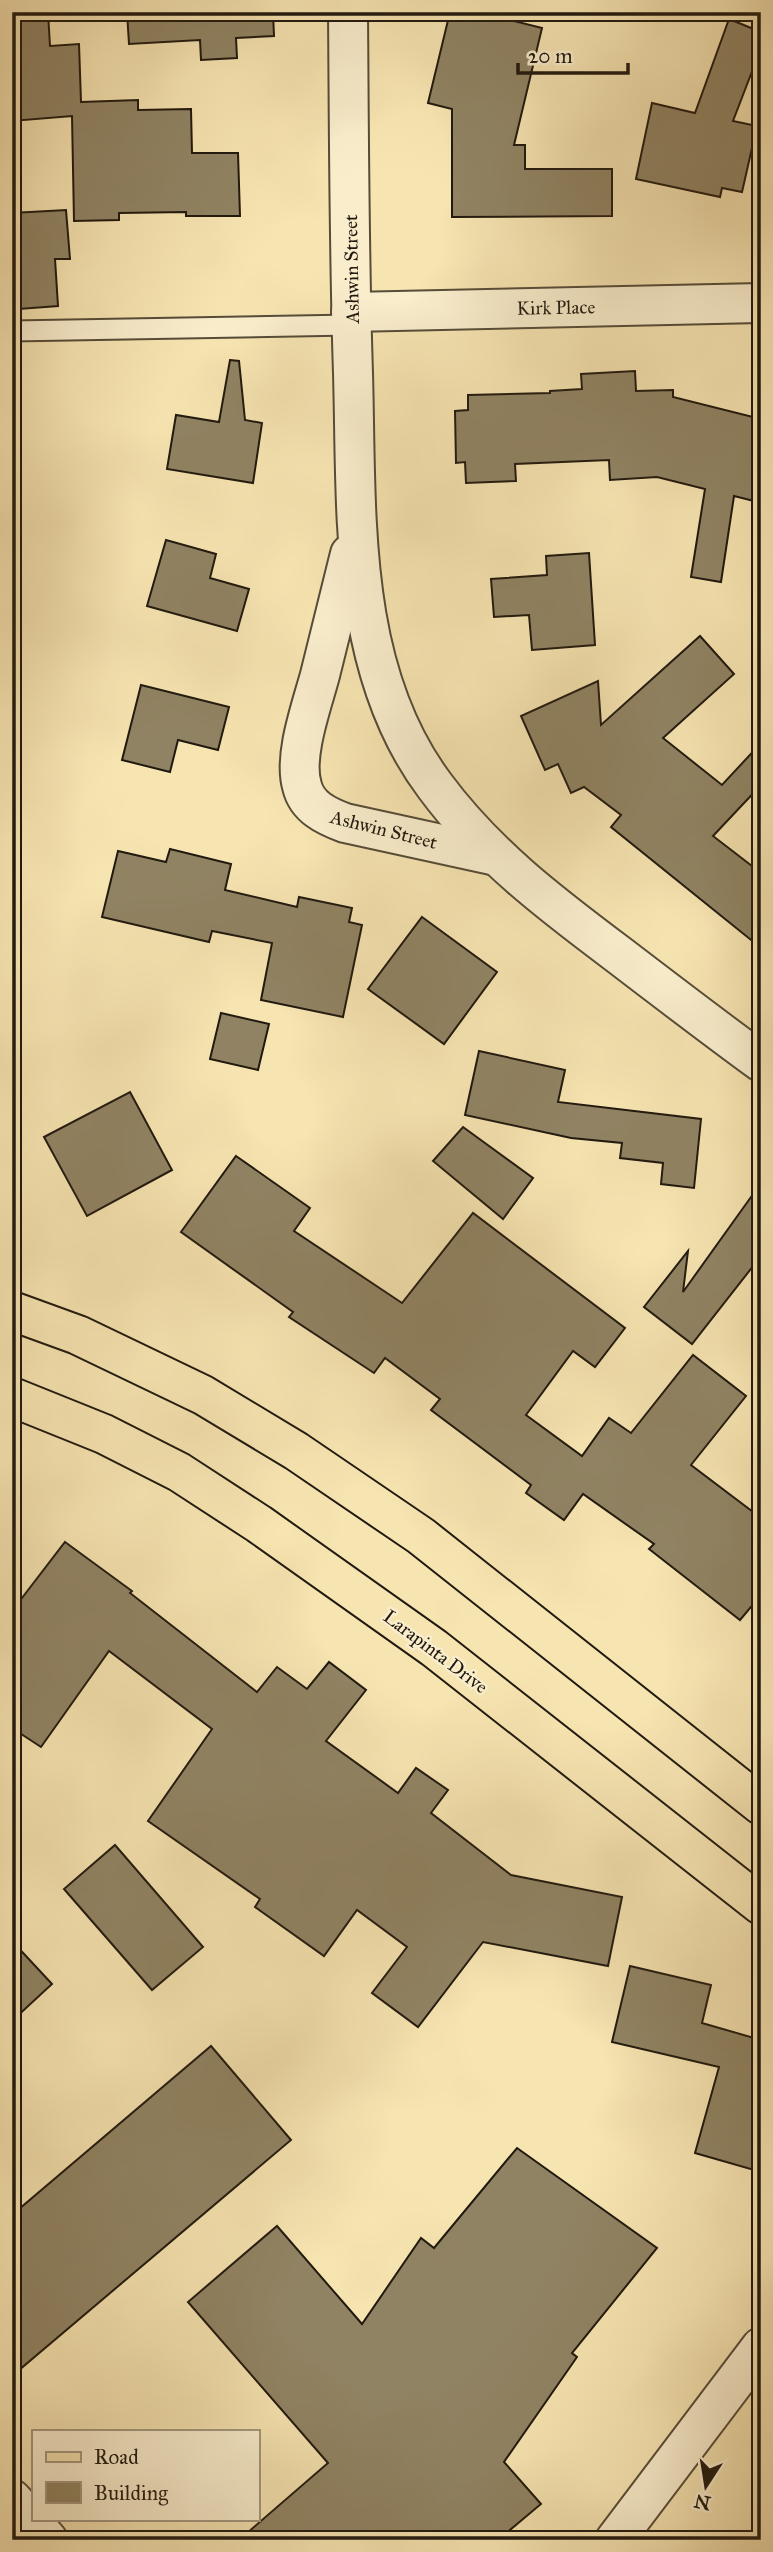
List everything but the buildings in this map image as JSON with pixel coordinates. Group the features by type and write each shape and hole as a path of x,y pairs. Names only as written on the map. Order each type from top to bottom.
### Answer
{"main road":[{"path":"12,1311 78,1335 202,1395 296,1451 421,1536 761,1805"},
{"name":"Larapinta Drive","path":"12,1397 104,1434 179,1472 259,1524 434,1648 761,1905"}],"street":[{"name":"Ashwin Street","path":"348,12 351,318 358,546 370,635 380,676 403,735 433,784 496,856 541,897 761,1062"},
{"name":"Kirk Place","path":"351,318 761,303"},
{"name":"Ashwin Street","path":"358,525 303,741 300,783 305,795 316,809 345,823 496,856"},
{"path":"615,2540 761,2347"},
{"path":"12,2499 48,2540"}],"lane":[{"path":"12,331 351,318"}]}
